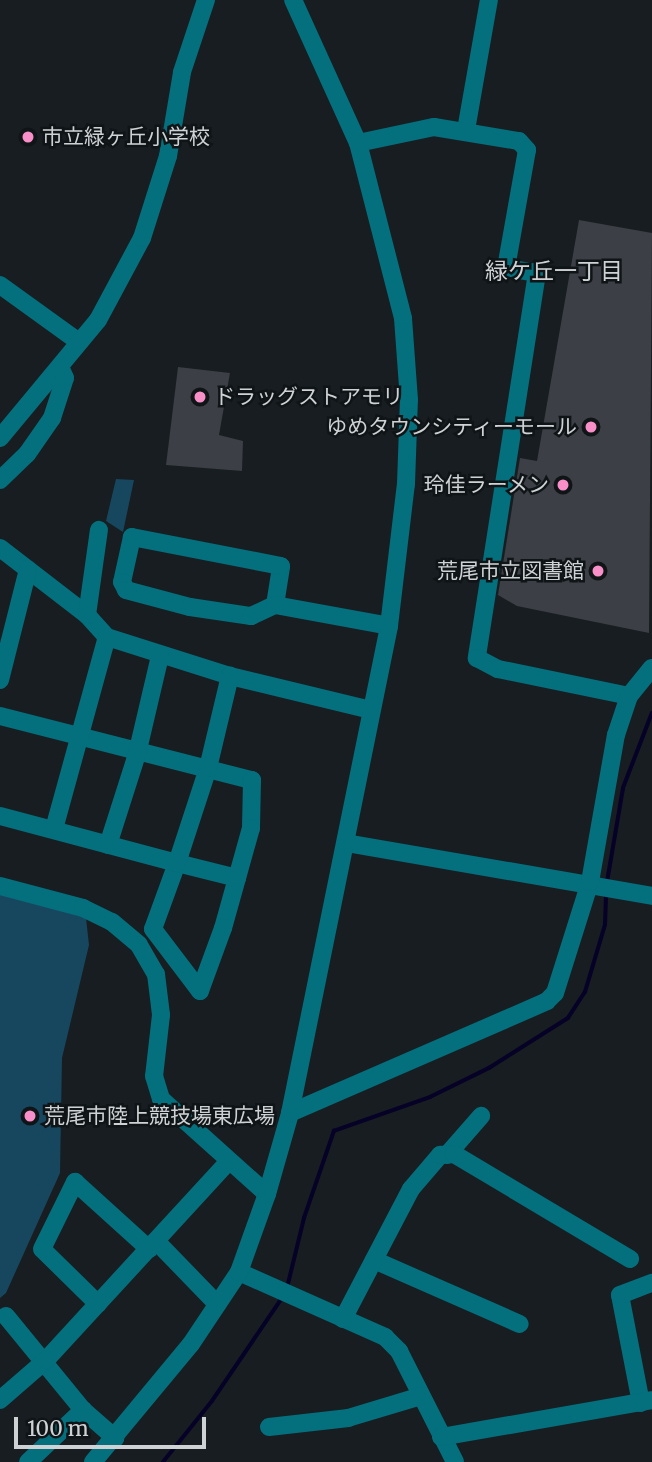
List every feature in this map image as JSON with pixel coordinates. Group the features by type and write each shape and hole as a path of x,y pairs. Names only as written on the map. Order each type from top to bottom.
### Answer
{"street":[{"path":"0,438 98,320 142,238 168,156 182,72 206,0"},
{"path":"93,1462 115,1438 218,1304 239,1272 267,1194 290,1113 389,626 407,484 408,351 358,143 293,0"},
{"path":"466,130 489,0"},
{"path":"358,143 408,129 466,130 519,141 527,150 506,268 537,273 477,659 498,669 629,696"},
{"path":"0,285 79,342"},
{"path":"0,480 27,454 51,418 65,378 60,367"},
{"path":"87,615 99,530"},
{"path":"275,605 281,566 132,537 122,582 126,590 190,607 251,616 275,605 389,626"},
{"path":"1,552 28,569 87,615 107,637 230,676 371,710"},
{"path":"0,680 28,569"},
{"path":"54,829 107,637"},
{"path":"108,845 137,754 160,656"},
{"path":"290,1113 547,1001 555,993 593,883 615,735 629,696 652,668"},
{"path":"0,716 137,754 208,768 252,780 251,828 200,991 153,929 208,768 230,676"},
{"path":"0,816 236,878"},
{"path":"346,843 593,883 647,895"},
{"path":"0,886 83,908 112,922 139,945 156,974 161,1015 154,1076 161,1099 267,1194"},
{"path":"447,1155 481,1116"},
{"path":"343,1318 411,1189 440,1155 454,1154 630,1259"},
{"path":"3,1390 44,1362 229,1161"},
{"path":"98,1304 42,1249 75,1182 218,1304"},
{"path":"374,1260 520,1324"},
{"path":"239,1272 384,1337 399,1351 455,1462"},
{"path":"441,1437 646,1401 620,1295 652,1283"},
{"path":"6,1316 83,1410 115,1438"},
{"path":"269,1427 348,1418 421,1396"},
{"path":"28,1462 83,1410"}],"shaded area":[{"path":"116,479 134,480 123,532 106,521"},
{"name":"荒尾市陸上競技場東広場","path":"0,892 86,918 89,945 62,1058 60,1173 6,1293 0,1298"}],"building":[{"name":"ゆめタウンシティーモール","path":"579,220 652,233 649,633 517,606 498,595 520,458 537,461"},
{"name":"ドラッグストアモリ","path":"178,367 230,373 219,435 243,441 242,471 166,465"}],"waterway":[{"path":"607,882 623,788 652,713"},
{"path":"287,1288 304,1218 334,1131 430,1097 489,1068 568,1018 585,992 605,925 606,893"},
{"path":"163,1462 212,1401 282,1298"}],"place":[{"name":"市立緑ヶ丘小学校","path":"28,137"},
{"name":"ドラッグストアモリ","path":"200,397"},
{"name":"ゆめタウンシティーモール","path":"591,427"},
{"name":"玲佳ラーメン","path":"563,485"},
{"name":"荒尾市立図書館","path":"598,571"},
{"name":"荒尾市陸上競技場東広場","path":"30,1116"}],"district":[{"name":"緑ケ丘一丁目","path":"554,271"}]}
